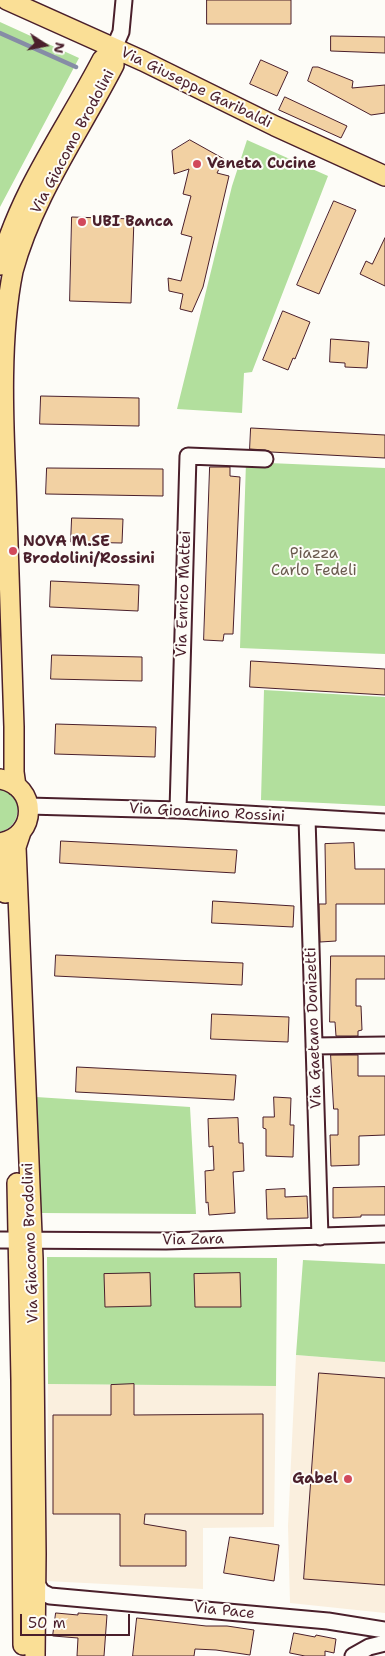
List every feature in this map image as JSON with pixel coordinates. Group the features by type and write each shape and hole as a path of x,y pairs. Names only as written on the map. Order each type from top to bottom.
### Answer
{"main road":[{"name":"Via Giuseppe Garibaldi","path":"7,0 114,48 275,126 385,176"},
{"name":"Via Giacomo Brodolini","path":"0,312 2,293 0,264 15,223 40,166 102,60 114,48"},
{"name":"Via Giacomo Brodolini","path":"8,782 14,772 14,727 2,351 7,299 13,271 35,212 54,172 114,65 114,48"},
{"path":"8,782 24,794 28,806"},
{"name":"Via Giacomo Brodolini","path":"23,1656 17,1240 16,847 27,820 28,806"},
{"path":"0,843 12,839 21,832"},
{"name":"Via Giacomo Brodolini","path":"0,858 5,873 17,1240 36,1583 35,1656"}],"street":[{"path":"114,48 121,32 124,0"},
{"name":"Via Enrico Mattei","path":"178,810 188,456 266,459"},
{"name":"Via Gioachino Rossini","path":"28,806 178,810 385,822"},
{"name":"Via Gaetano Donizetti","path":"307,818 320,1237"},
{"path":"314,1046 385,1044"},
{"name":"Via Zara","path":"17,1240 166,1240 385,1234"},
{"name":"Via Pace","path":"36,1583 42,1592 50,1596 328,1621 385,1630"},
{"path":"356,1654 363,1646 364,1634 358,1627"},
{"path":"356,1654 369,1646 385,1643"}],"shaded area":[{"name":"Gabel","path":"296,1355 385,1362 385,1613 290,1603 288,1526"},
{"path":"48,1384 276,1386 274,1527 203,1528 203,1589 46,1581"}],"green space":[{"path":"0,22 79,58 0,207"},
{"path":"247,140 328,176 252,372 244,373 242,413 177,409 232,186"},
{"name":"Piazza Carlo Fedeli","path":"246,462 385,468 385,654 240,648"},
{"path":"264,690 385,697 385,806 261,800"},
{"path":"0,789 8,792 13,797 17,803 18,810 13,823 8,829 0,832"},
{"path":"36,1097 190,1107 196,1214 41,1213"},
{"path":"47,1257 277,1258 276,1386 48,1384"},
{"path":"303,1260 385,1264 385,1362 296,1355"}],"building":[{"path":"207,0 291,0 291,24 207,24"},
{"path":"331,36 385,37 385,53 331,51"},
{"path":"261,60 288,72 277,96 250,84"},
{"path":"313,67 318,67 353,81 352,88 385,85 385,113 371,115 308,81"},
{"path":"285,97 347,126 341,138 279,110"},
{"path":"190,140 224,159 217,173 229,176 203,287 192,312 180,309 183,294 169,291 168,278 181,281 192,237 181,234 191,196 183,194 189,169 174,174 172,151"},
{"path":"334,201 356,210 319,294 297,285"},
{"path":"72,217 134,219 131,303 70,301"},
{"path":"385,238 385,286 360,274 366,261 372,264"},
{"path":"283,311 310,322 295,359 293,358 288,370 263,360"},
{"path":"331,339 369,342 367,368 345,367 345,363 330,362"},
{"path":"41,396 139,398 139,426 40,424"},
{"path":"251,428 385,435 385,458 271,452 250,449"},
{"path":"210,467 230,467 230,476 240,477 233,634 224,634 223,641 204,640"},
{"path":"47,468 163,469 163,496 46,494"},
{"path":"72,518 123,519 122,543 71,542"},
{"path":"51,581 139,585 138,611 50,607"},
{"path":"52,655 142,657 142,681 51,679"},
{"path":"251,661 385,669 385,695 250,687"},
{"path":"56,724 156,727 155,757 55,754"},
{"path":"61,841 237,850 235,873 60,863"},
{"path":"354,843 355,869 385,869 385,904 336,904 336,941 320,942 319,904 326,904 325,844"},
{"path":"213,901 294,906 293,927 212,923"},
{"path":"56,955 243,963 242,985 55,976"},
{"path":"331,956 385,956 385,979 356,979 356,1006 361,1006 362,1030 358,1031 358,1036 336,1036 335,1022 330,1022"},
{"path":"212,1014 289,1017 288,1042 211,1039"},
{"path":"331,1055 358,1055 358,1076 385,1076 385,1135 359,1136 359,1165 331,1166 330,1135 338,1135 338,1109 334,1109"},
{"path":"77,1067 236,1075 234,1100 76,1092"},
{"path":"274,1097 291,1098 290,1125 294,1125 293,1157 266,1156 266,1129 263,1128 263,1117 274,1117"},
{"path":"238,1118 239,1143 243,1143 244,1171 233,1172 235,1213 209,1215 208,1202 206,1203 205,1171 214,1170 213,1146 209,1147 208,1119"},
{"path":"385,1187 385,1215 333,1218 333,1188"},
{"path":"285,1189 285,1197 307,1196 308,1218 267,1219 266,1190"},
{"path":"150,1273 151,1306 105,1307 104,1274"},
{"path":"240,1273 241,1307 195,1307 194,1274"},
{"name":"Gabel","path":"319,1373 385,1378 385,1585 304,1579"},
{"path":"134,1384 134,1415 263,1414 263,1514 145,1514 144,1524 186,1531 186,1566 120,1566 120,1514 53,1514 53,1415 111,1415 111,1385"},
{"path":"230,1537 279,1545 274,1581 224,1573"},
{"path":"56,1613 107,1615 104,1656 77,1656 78,1638 53,1636"},
{"path":"137,1618 254,1630 250,1655 195,1649 194,1656 133,1656"},
{"path":"294,1633 336,1639 334,1653 325,1651 325,1656 305,1656 290,1653"}],"waterway":[{"path":"0,33 76,67"}],"place":[{"name":"Veneta Cucine","path":"197,164"},
{"name":"UBI Banca","path":"82,222"},
{"name":"NOVA M.SE Brodolini/Rossini","path":"13,551"},
{"name":"Gabel","path":"348,1479"}]}
